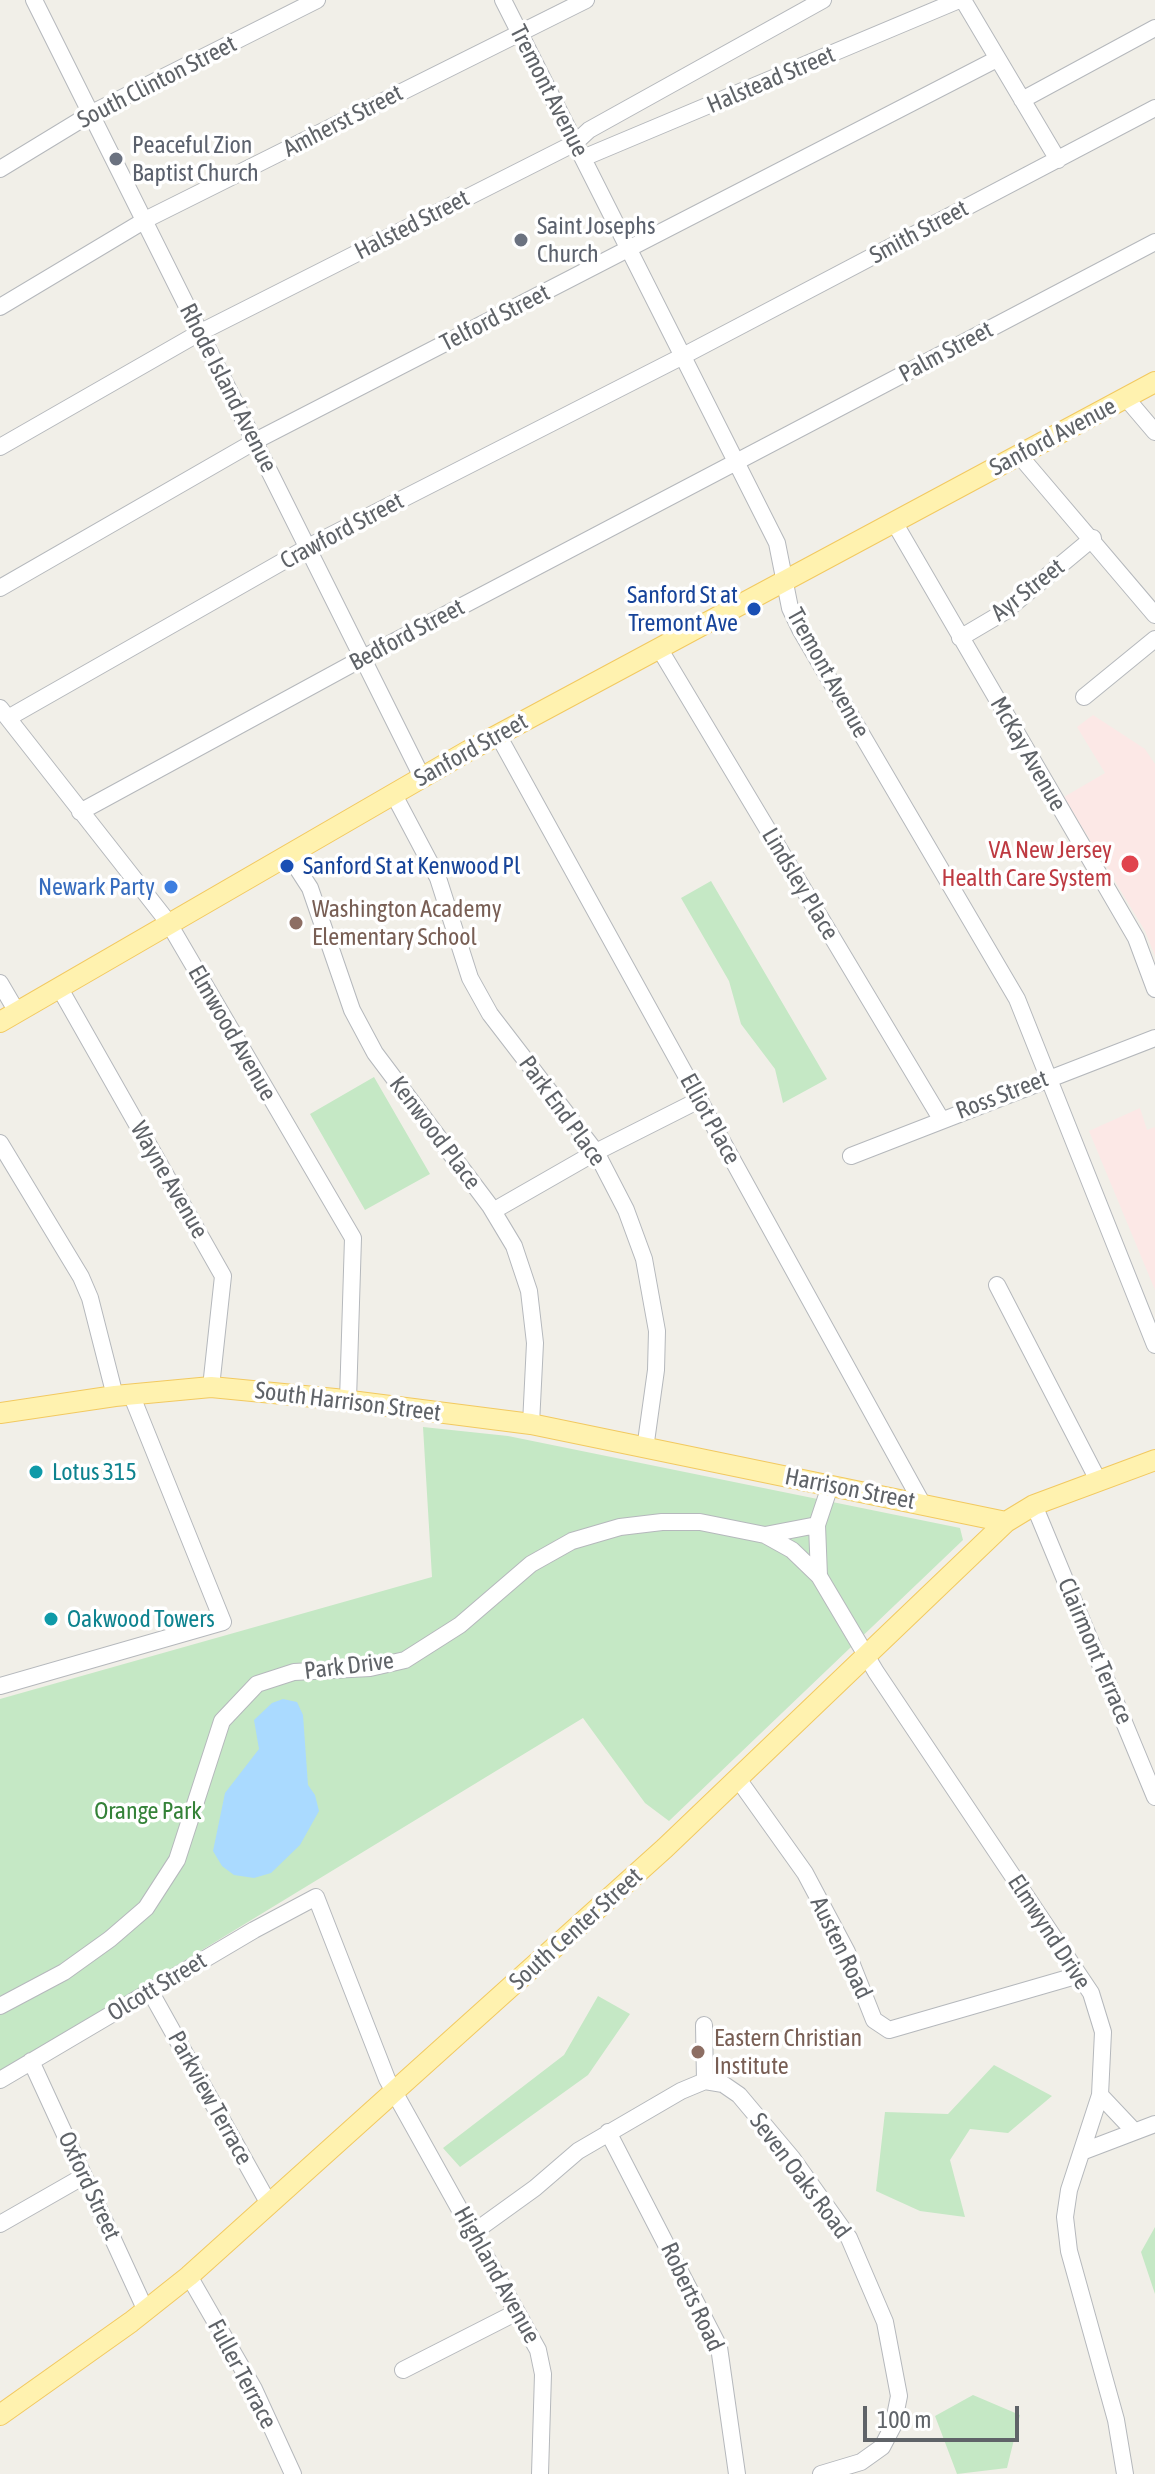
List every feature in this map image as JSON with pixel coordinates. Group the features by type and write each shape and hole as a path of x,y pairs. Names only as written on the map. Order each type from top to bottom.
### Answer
{"main road":[{"name":"Sanford Avenue","path":"950,492 1155,382"},
{"name":"Sanford Street","path":"8,1017 393,793 950,492"},
{"name":"South Harrison Street","path":"0,1413 123,1395 211,1387 348,1400 531,1424 693,1458"},
{"name":"Harrison Street","path":"693,1458 1006,1522"},
{"name":"South Center Street","path":"0,2415 146,2311 189,2276 738,1779 1006,1522 1034,1505 1155,1460"}],"street":[{"name":"South Clinton Street","path":"0,169 92,113 317,0"},
{"name":"Tremont Avenue","path":"503,0 777,543 790,608 801,631 1017,999 1155,1345"},
{"name":"Amherst Street","path":"0,307 143,221 586,0"},
{"name":"Halsted Street","path":"0,447 199,333 579,150 589,130 823,0"},
{"name":"Halstead Street","path":"579,150 961,0"},
{"path":"961,0 1058,160"},
{"name":"Rhode Island Avenue","path":"39,2 143,221 310,546 422,777"},
{"path":"1022,100 1155,28"},
{"name":"Telford Street","path":"0,588 256,441 997,59"},
{"name":"Smith Street","path":"683,356 1155,108"},
{"name":"Palm Street","path":"736,462 1155,242"},
{"name":"Crawford Street","path":"4,713 310,546 683,356"},
{"path":"1126,398 1155,432"},
{"path":"1019,455 1093,538 1155,615"},
{"name":"Bedford Street","path":"80,812 363,658 736,462"},
{"name":"McKay Avenue","path":"894,522 1136,938 1155,989"},
{"name":"Ayr Street","path":"960,638 1004,612 1093,538"},
{"path":"1084,697 1155,639"},
{"name":"Lindsley Place","path":"659,648 941,1119"},
{"name":"Elmwood Avenue","path":"4,713 168,922 353,1238 348,1400"},
{"name":"Elliot Place","path":"498,735 922,1503"},
{"name":"Park End Place","path":"393,793 438,878 470,978 490,1014 596,1152 626,1210 644,1259 657,1331 656,1370 645,1449"},
{"name":"Kenwood Place","path":"288,854 310,888 352,1010 375,1053 493,1211 514,1246 529,1291 535,1343 531,1424"},
{"path":"0,983 8,1017"},
{"name":"Wayne Avenue","path":"59,987 223,1276 211,1387"},
{"name":"Ross Street","path":"851,1156 1050,1076 1155,1038"},
{"path":"493,1211 596,1152 699,1100"},
{"path":"0,1143 81,1277 123,1395 223,1622 0,1686"},
{"path":"997,1285 1099,1482"},
{"path":"819,1576 817,1525 830,1486"},
{"name":"Clairmont Terrace","path":"1034,1505 1155,1797"},
{"name":"Park Drive","path":"0,2006 64,1972 146,1908 177,1860 222,1721 257,1684 294,1672 370,1668 405,1660 460,1625 531,1564 572,1541 662,1522 700,1522 765,1535 792,1550 819,1576 867,1657"},
{"path":"765,1535 817,1525"},
{"name":"Elmwynd Drive","path":"867,1657 1091,1993 1103,2032 1100,2095 1069,2190 1065,2217 1069,2251 1116,2420 1125,2474"},
{"name":"Austen Road","path":"738,1779 805,1873 847,1952 874,2020 889,2030 1079,1975"},
{"name":"Highland Avenue","path":"316,1897 387,2079 538,2350 543,2374 540,2474"},
{"name":"Olcott Street","path":"0,2080 316,1897"},
{"name":"Parkview Terrace","path":"150,1991 269,2204"},
{"path":"474,2232 535,2188 578,2151 705,2081 704,2025"},
{"name":"Oxford Street","path":"31,2061 146,2311"},
{"name":"Seven Oaks Road","path":"705,2081 723,2084 739,2095 792,2158 849,2238 885,2322 899,2396 893,2426 882,2447 861,2462 821,2474"},
{"path":"1100,2095 1133,2130"},
{"path":"1084,2151 1155,2124"},
{"name":"Roberts Road","path":"608,2132 719,2347 737,2474"},
{"path":"0,2224 84,2176"},
{"name":"Fuller Terrace","path":"189,2276 254,2389 293,2474"},
{"path":"403,2370 517,2312"}],"shaded area":[{"name":"VA New Jersey Health Care System","path":"1093,715 1145,749 1155,764 1155,956 1145,931 1064,797 1105,773 1077,727"},
{"path":"1140,1108 1147,1130 1155,1127 1155,1290 1089,1131"}],"green space":[{"path":"711,881 827,1079 783,1103 775,1069 741,1024 729,981 681,898"},
{"path":"374,1077 430,1174 365,1210 310,1114"},
{"name":"Orange Park","path":"423,1427 508,1436 960,1528 963,1540 669,1821 645,1803 583,1718 0,2073 0,1699 432,1577"},
{"path":"598,1996 630,2014 588,2075 460,2167 443,2148 564,2055"},
{"path":"994,2065 1052,2096 1008,2133 970,2129 950,2160 965,2217 920,2211 876,2191 885,2112 948,2114"},
{"path":"1155,2227 1155,2294 1141,2252"},
{"path":"973,2395 1020,2415 1007,2468 957,2474 935,2416"}],"water":[{"path":"283,1699 297,1702 303,1715 308,1785 315,1795 319,1811 300,1845 271,1873 254,1878 234,1875 222,1866 213,1851 225,1793 259,1749 254,1720 272,1703"}],"place":[{"name":"Peaceful Zion Baptist Church","path":"116,159"},
{"name":"Saint Josephs Church","path":"521,240"},
{"name":"Sanford St at Tremont Ave","path":"754,609"},
{"name":"VA New Jersey Health Care System","path":"1130,864"},
{"name":"Sanford St at Kenwood Pl","path":"287,866"},
{"name":"Newark Party","path":"171,887"},
{"name":"Washington Academy Elementary School","path":"296,923"},
{"name":"Lotus 315","path":"36,1472"},
{"name":"Oakwood Towers","path":"51,1619"},
{"name":"Eastern Christian Institute","path":"698,2052"}]}
